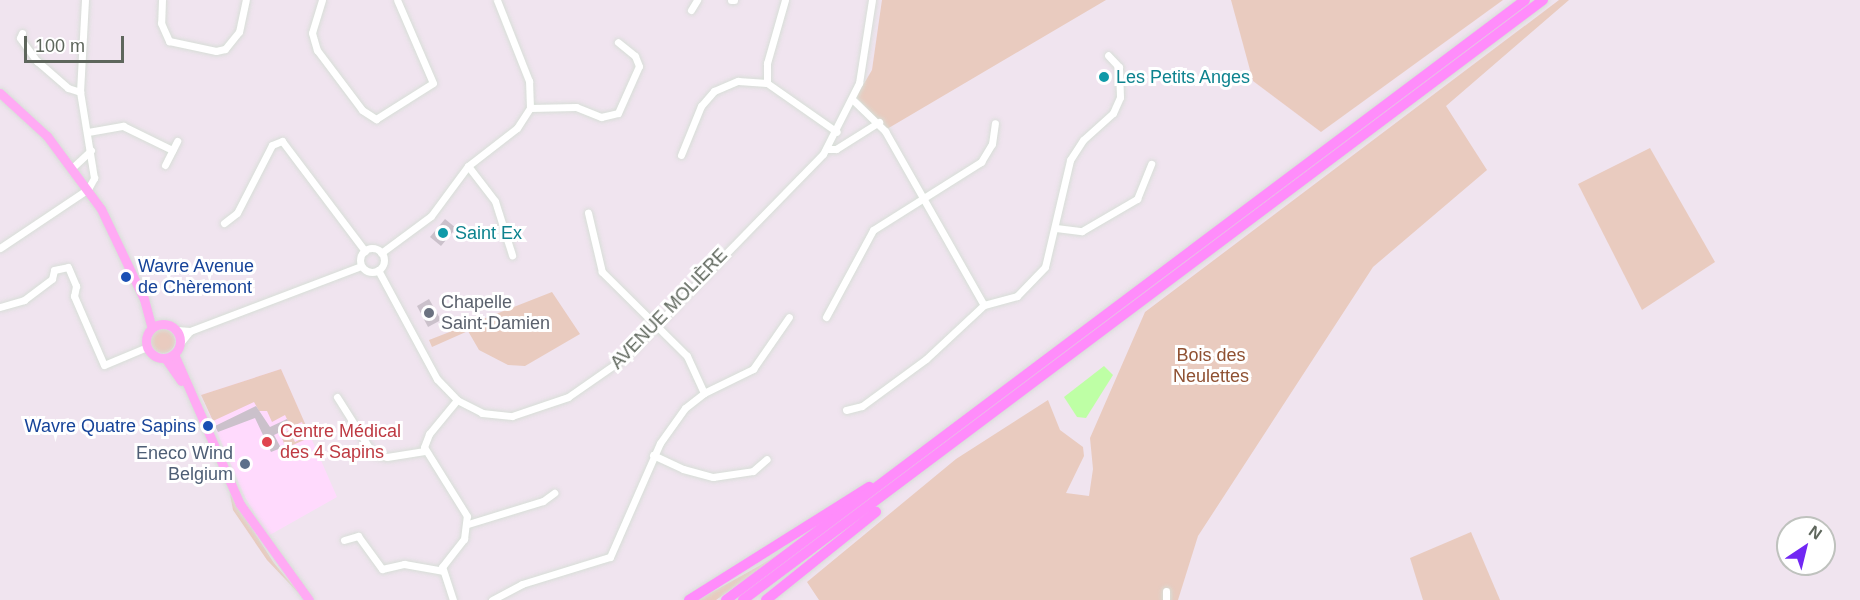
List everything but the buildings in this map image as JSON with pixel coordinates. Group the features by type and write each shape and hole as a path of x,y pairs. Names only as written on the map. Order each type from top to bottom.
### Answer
{"highway":[{"path":"726,600 899,473 1525,0"},
{"path":"742,600 901,485 1543,0"},
{"path":"689,600 786,543 887,475 899,473"},
{"path":"766,600 896,496 901,485"}],"main road":[{"path":"0,93 41,130 88,189 144,299 152,328 142,349 170,356"},
{"path":"144,299 166,324 177,330 181,342 170,356"},
{"path":"152,328 166,324"},
{"path":"170,356 247,516 309,600"}],"street":[{"path":"0,248 88,189 94,178 80,92 85,0"},
{"path":"162,0 161,23 170,41 216,51 232,43 239,32 246,0"},
{"path":"322,0 312,33 317,50 362,110 376,119 433,83 397,0"},
{"path":"224,223 237,213 272,145 282,141 365,251 381,253 431,216 468,166 517,128 530,108 529,81 497,0"},
{"path":"691,10 697,0"},
{"path":"767,82 767,63 785,0"},
{"name":"AVENUE MOLIÈRE","path":"378,270 434,373 457,400 494,416 535,411 598,379 656,325 827,149 853,100 865,58 872,0"},
{"path":"22,33 20,38 37,61 68,88 80,92"},
{"path":"530,108 576,108 602,117 618,113 639,66 635,56 618,42"},
{"path":"846,410 862,406 926,359 984,304 1006,302 1037,279 1051,253 1072,157 1083,140 1111,116 1120,97 1119,67 1108,56"},
{"path":"681,155 701,106 714,90 738,81 767,82 837,132"},
{"path":"853,100 879,122 984,304"},
{"name":"AVENUE MOLIÈRE","path":"827,149 836,149 879,122"},
{"path":"826,317 873,230 981,162 992,144 995,123"},
{"path":"88,132 123,126 172,150"},
{"path":"165,165 177,141"},
{"path":"72,168 91,150"},
{"path":"1056,228 1082,231 1137,199 1151,164"},
{"path":"468,166 495,201 512,255"},
{"path":"588,213 602,272 687,356 704,393"},
{"path":"361,266 365,251"},
{"path":"177,330 190,331 361,266 378,270 384,262 381,253"},
{"path":"0,307 24,300 52,279 54,270 68,267 76,286 74,296 104,365 142,349"},
{"path":"492,600 522,584 610,557 653,455 685,408 704,393 753,369 789,317"},
{"path":"181,342 190,331"},
{"path":"337,397 373,454 390,457 425,451"},
{"path":"441,571 460,546 468,524 464,504 425,451 429,434 457,400"},
{"path":"653,455 690,472 719,477 753,471 767,459"},
{"path":"468,524 543,501 554,493"},
{"path":"344,540 358,536 382,569 404,564 441,571"},
{"path":"441,571 453,600"},
{"path":"1166,591 1166,600"}],"shaded area":[{"path":"1104,366 1113,375 1086,418 1077,417 1064,397"},
{"path":"281,369 337,497 268,536 245,497 201,395"}],"green space":[{"path":"882,0 1106,0 887,129 856,97 872,70"},
{"path":"1231,0 1503,0 1321,132 1253,81"},
{"name":"Bois des Neulettes","path":"1559,0 1569,0 1446,106 1487,170 1373,267 1198,536 1178,600 819,600 807,582 956,459 1048,400 1060,430 1083,447 1084,456 1066,493 1089,496 1093,469 1090,438 1145,312"},
{"path":"1650,148 1715,262 1642,310 1578,184"},
{"path":"552,292 580,334 525,366 508,365 479,350 468,331 432,347 429,340"},
{"path":"163,329 171,333 175,341 171,349 163,353 155,349 151,341 155,333"},
{"path":"281,369 311,437 286,448 281,436 289,430 295,442 307,436 302,422 291,427 285,415 272,422 267,411 259,411 254,402 213,421 201,395"},
{"path":"230,494 274,563 305,600 267,560 233,510"},
{"path":"1471,532 1500,600 1423,600 1410,558"},
{"path":"812,533 716,600 698,600 759,566"}],"place":[{"name":"Les Petits Anges","path":"1104,77"},
{"name":"Saint Ex","path":"443,233"},
{"name":"Wavre Avenue de Chèremont","path":"126,277"},
{"name":"Chapelle Saint-Damien","path":"429,313"},
{"name":"Wavre Quatre Sapins","path":"208,426"},
{"name":"Centre Médical des 4 Sapins","path":"267,442"},
{"name":"Eneco Wind Belgium","path":"245,464"}]}
